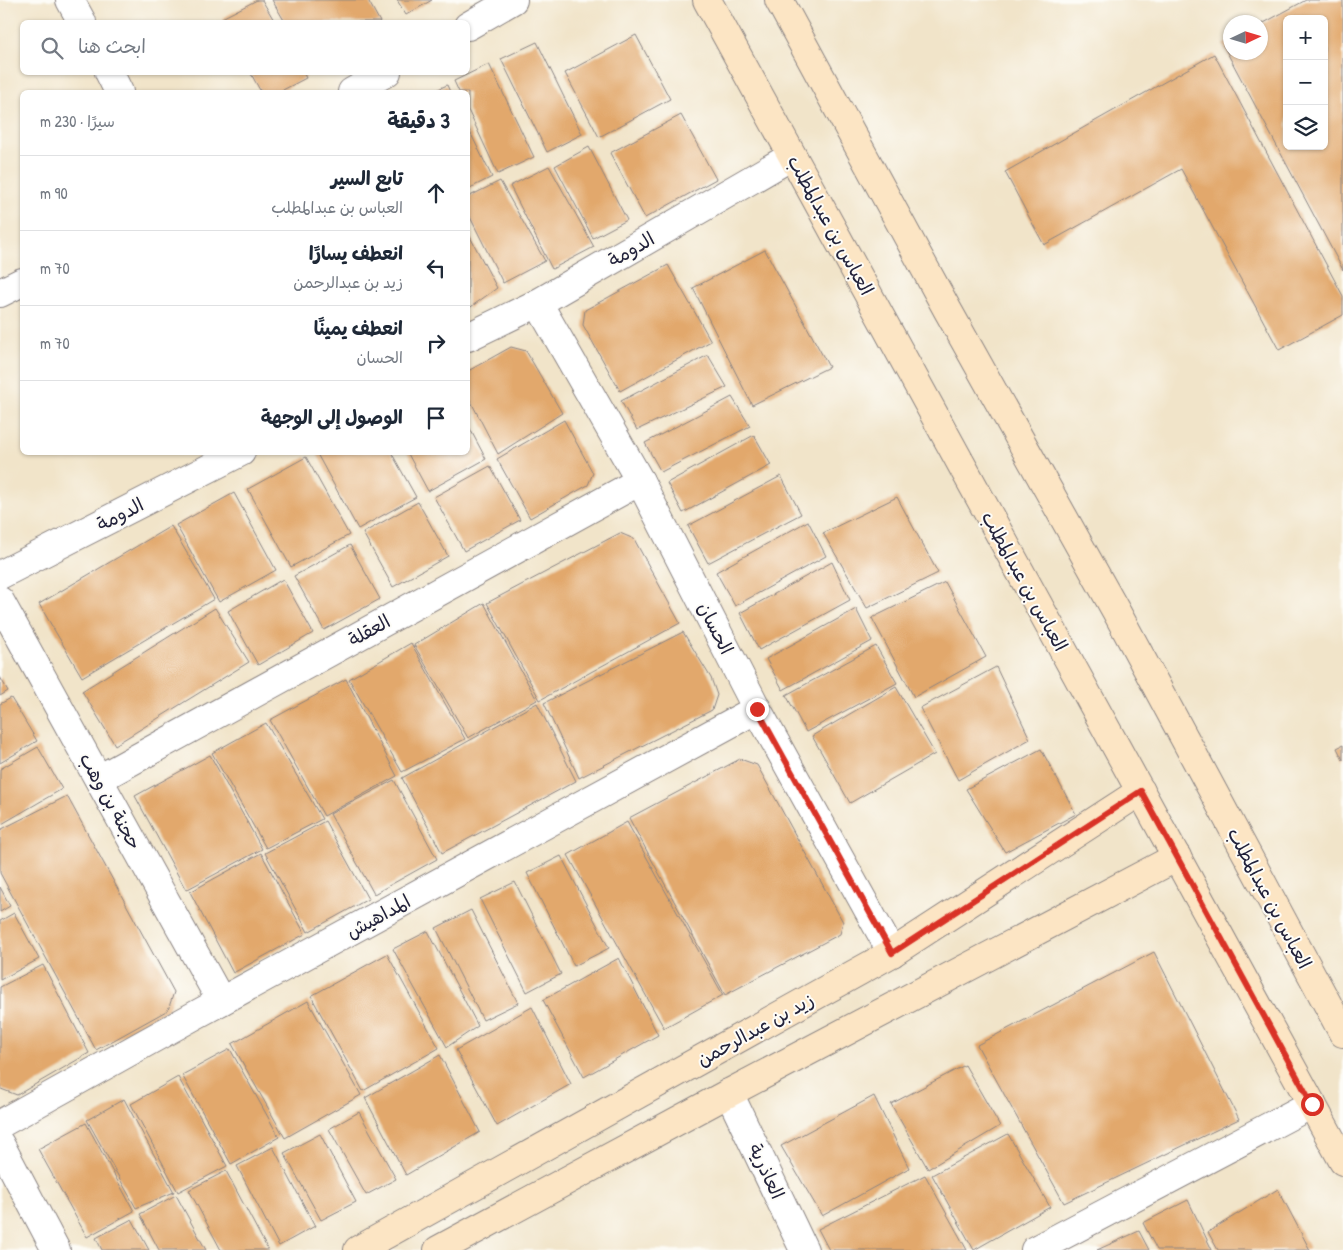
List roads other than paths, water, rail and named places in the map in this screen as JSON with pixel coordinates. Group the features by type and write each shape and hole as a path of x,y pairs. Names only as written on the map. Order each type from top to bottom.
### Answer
{"street":[{"path":"70,0 81,20"},
{"path":"470,25 514,0"},
{"name":"العباس بن عبدالمطلب","path":"707,0 1312,1104 1334,1140 1343,1161"},
{"name":"العباس بن عبدالمطلب","path":"779,0 961,334 1116,611 1343,1034"},
{"path":"110,75 118,90"},
{"path":"356,90 382,75"},
{"name":"الدومة","path":"470,336 538,303 792,156"},
{"path":"0,293 20,283"},
{"name":"الحسان","path":"538,303 640,481 757,709 892,953"},
{"name":"الدومة","path":"0,575 212,459 229,455"},
{"name":"العقلة","path":"99,780 640,481"},
{"name":"حجنة بن وهب","path":"0,600 221,1002"},
{"name":"المداهيش","path":"0,1124 757,709"},
{"name":"زيد بن عبدالرحمن","path":"358,1250 892,953 1141,791"},
{"path":"438,1250 466,1243 729,1092 1177,857"},
{"name":"العاذرية","path":"729,1092 804,1250"},
{"path":"1050,1247 1312,1104"},
{"path":"0,1144 56,1250"}]}
